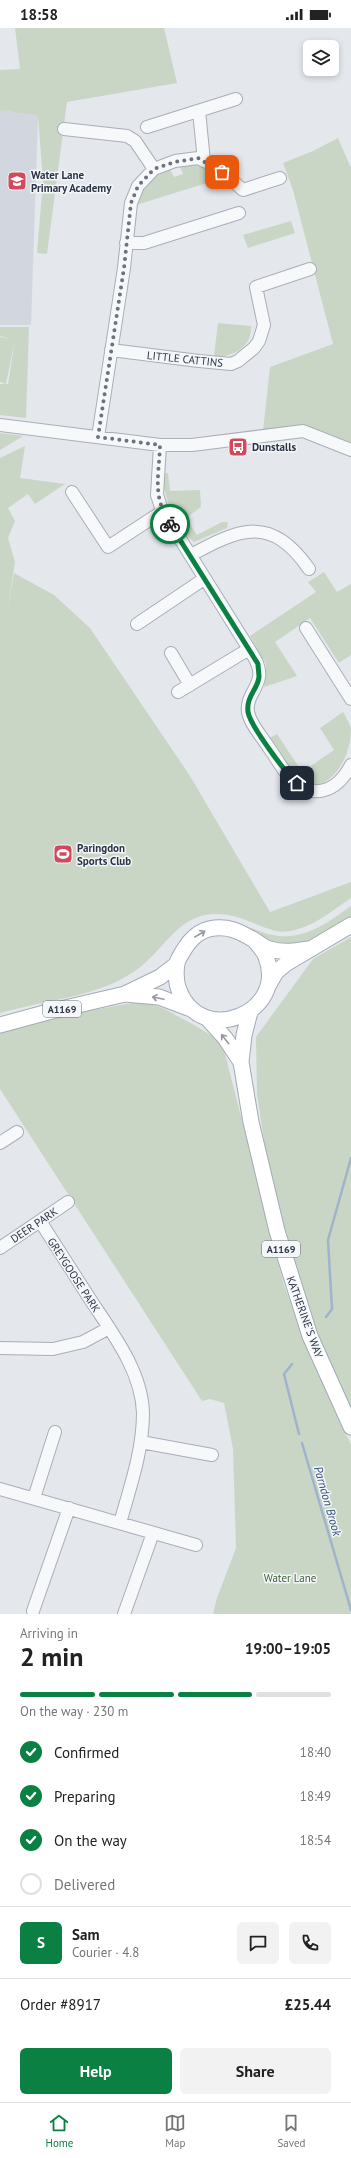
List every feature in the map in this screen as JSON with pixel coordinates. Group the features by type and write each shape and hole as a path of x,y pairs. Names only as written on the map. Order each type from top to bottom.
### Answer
{"main road":[{"path":"309,950 280,952 268,949 234,929 223,927 208,930 197,934 186,945 177,964 177,986 181,996 191,1009 207,1018 227,1020 236,1019 250,1012 258,1005 276,972 351,925"},
{"path":"254,940 266,958 269,974 266,990"},
{"name":"A1169","path":"0,1025 125,994 160,976 177,964"},
{"name":"A1169","path":"125,994 158,997 191,1009"},
{"name":"KATHERINE'S WAY","path":"250,1012 244,1035 241,1062 251,1122 284,1257 310,1336 351,1427"},
{"name":"KATHERINE'S WAY","path":"207,1018 225,1038 241,1062"}],"street":[{"path":"147,127 236,99"},
{"path":"199,111 204,160"},
{"path":"64,129 127,136 135,141 154,169"},
{"path":"98,437 131,203 138,186 154,169 175,162 198,158 215,166 243,190 280,178"},
{"path":"126,243 144,243 239,213"},
{"name":"LITTLE CATTINS","path":"111,350 231,364 238,361 254,348 259,341 264,325 256,287 310,269"},
{"path":"0,425 160,445 199,444 303,431 351,450"},
{"path":"160,445 157,495 162,511 258,664 259,677 249,696 248,712 258,732 289,777 305,790 321,792 331,787 345,776 351,765"},
{"path":"72,492 108,547 162,511"},
{"path":"191,555 223,538 249,531 276,536 289,544 310,569"},
{"path":"137,624 204,579"},
{"path":"306,628 351,699"},
{"path":"178,692 249,649"},
{"path":"171,653 190,685"},
{"path":"0,1143 17,1132"},
{"name":"DEER PARK","path":"0,1248 68,1202"},
{"name":"GREYGOOSE PARK","path":"40,1221 109,1328 128,1362 138,1386 143,1412 141,1442 120,1523"},
{"path":"0,1348 53,1349 83,1342 109,1328"},
{"path":"34,1498 55,1432"},
{"path":"141,1442 212,1455"},
{"path":"0,1489 196,1545"},
{"path":"32,1611 69,1508"},
{"path":"126,1613 152,1533"}],"shaded area":[{"name":"Water Lane Primary Academy","path":"0,110 38,116 31,325 0,325"}],"green space":[{"path":"15,28 164,28 177,83 67,102 47,254 37,253 43,181 38,116 0,110 0,70 20,69"},
{"path":"338,138 351,168 351,446 304,429 263,431 270,367 333,344 293,190 283,163 313,151"},
{"path":"199,162 223,178 136,205 144,186 157,175 170,169 174,177 183,174 180,166"},
{"path":"291,221 295,233 248,248 243,235"},
{"path":"218,323 251,326 250,334 248,341 238,351 225,356 211,358 211,356 214,356"},
{"path":"0,327 29,327 26,418 0,415 0,384 6,384 0,382 0,337 10,339 0,336","holes":["15,340 8,384 6,384"]},
{"path":"0,433 23,436 0,450"},
{"path":"25,446 20,478 65,484 35,504 28,494 8,508 15,521 8,538 15,562 7,613 14,573 54,595 90,628 190,776 270,912 351,882 351,898 313,923 291,931 269,929 222,914 205,915 187,922 173,934 141,967 120,980 91,991 0,1013 0,458"},
{"path":"168,473 170,491 200,490 201,507 186,518 197,535 222,522 228,522 227,528 194,542 181,528 168,502 161,474"},
{"path":"324,572 337,592 351,584 351,655 339,663 310,618 275,642 297,676 264,687 266,664 250,636 316,592 308,582"},
{"path":"343,712 351,729 345,758 334,774 327,780 310,786 295,775 270,738 277,734 302,772 334,750 320,728"},
{"path":"351,906 351,920 306,946 270,944 249,934 252,928 280,936 293,936 304,933 316,929"},
{"path":"351,937 351,1425 278,1237 257,1094 256,1037 313,959"},
{"name":"Water Lane","path":"139,1002 155,1005 169,1011 213,1037 223,1046 284,1285 307,1346 351,1445 351,1614 213,1614 217,1598 236,1548 233,1449 224,1403 210,1399 202,1401 0,1089 0,1030 62,1015"}],"waterway":[{"name":"Parndon Brook","path":"326,1317 332,1309 328,1240 351,1158"},
{"name":"Parndon Brook","path":"292,1364 284,1374 299,1434"},
{"name":"Parndon Brook","path":"302,1443 351,1610"}],"way so far":[{"path":"170,524 162,510 157,495 160,445 98,437 111,343 124,268 128,222 131,203 138,186 154,169 175,162 198,158 215,166 222,172"}],"place":[{"name":"Water Lane Primary Academy","path":"17,181"},
{"name":"Dunstalls","path":"238,447"},
{"name":"Paringdon Sports Club","path":"63,854"}],"route":[{"path":"170,524 191,555 204,579 258,664 259,677 249,696 248,712 258,732 289,777 297,783"}]}
